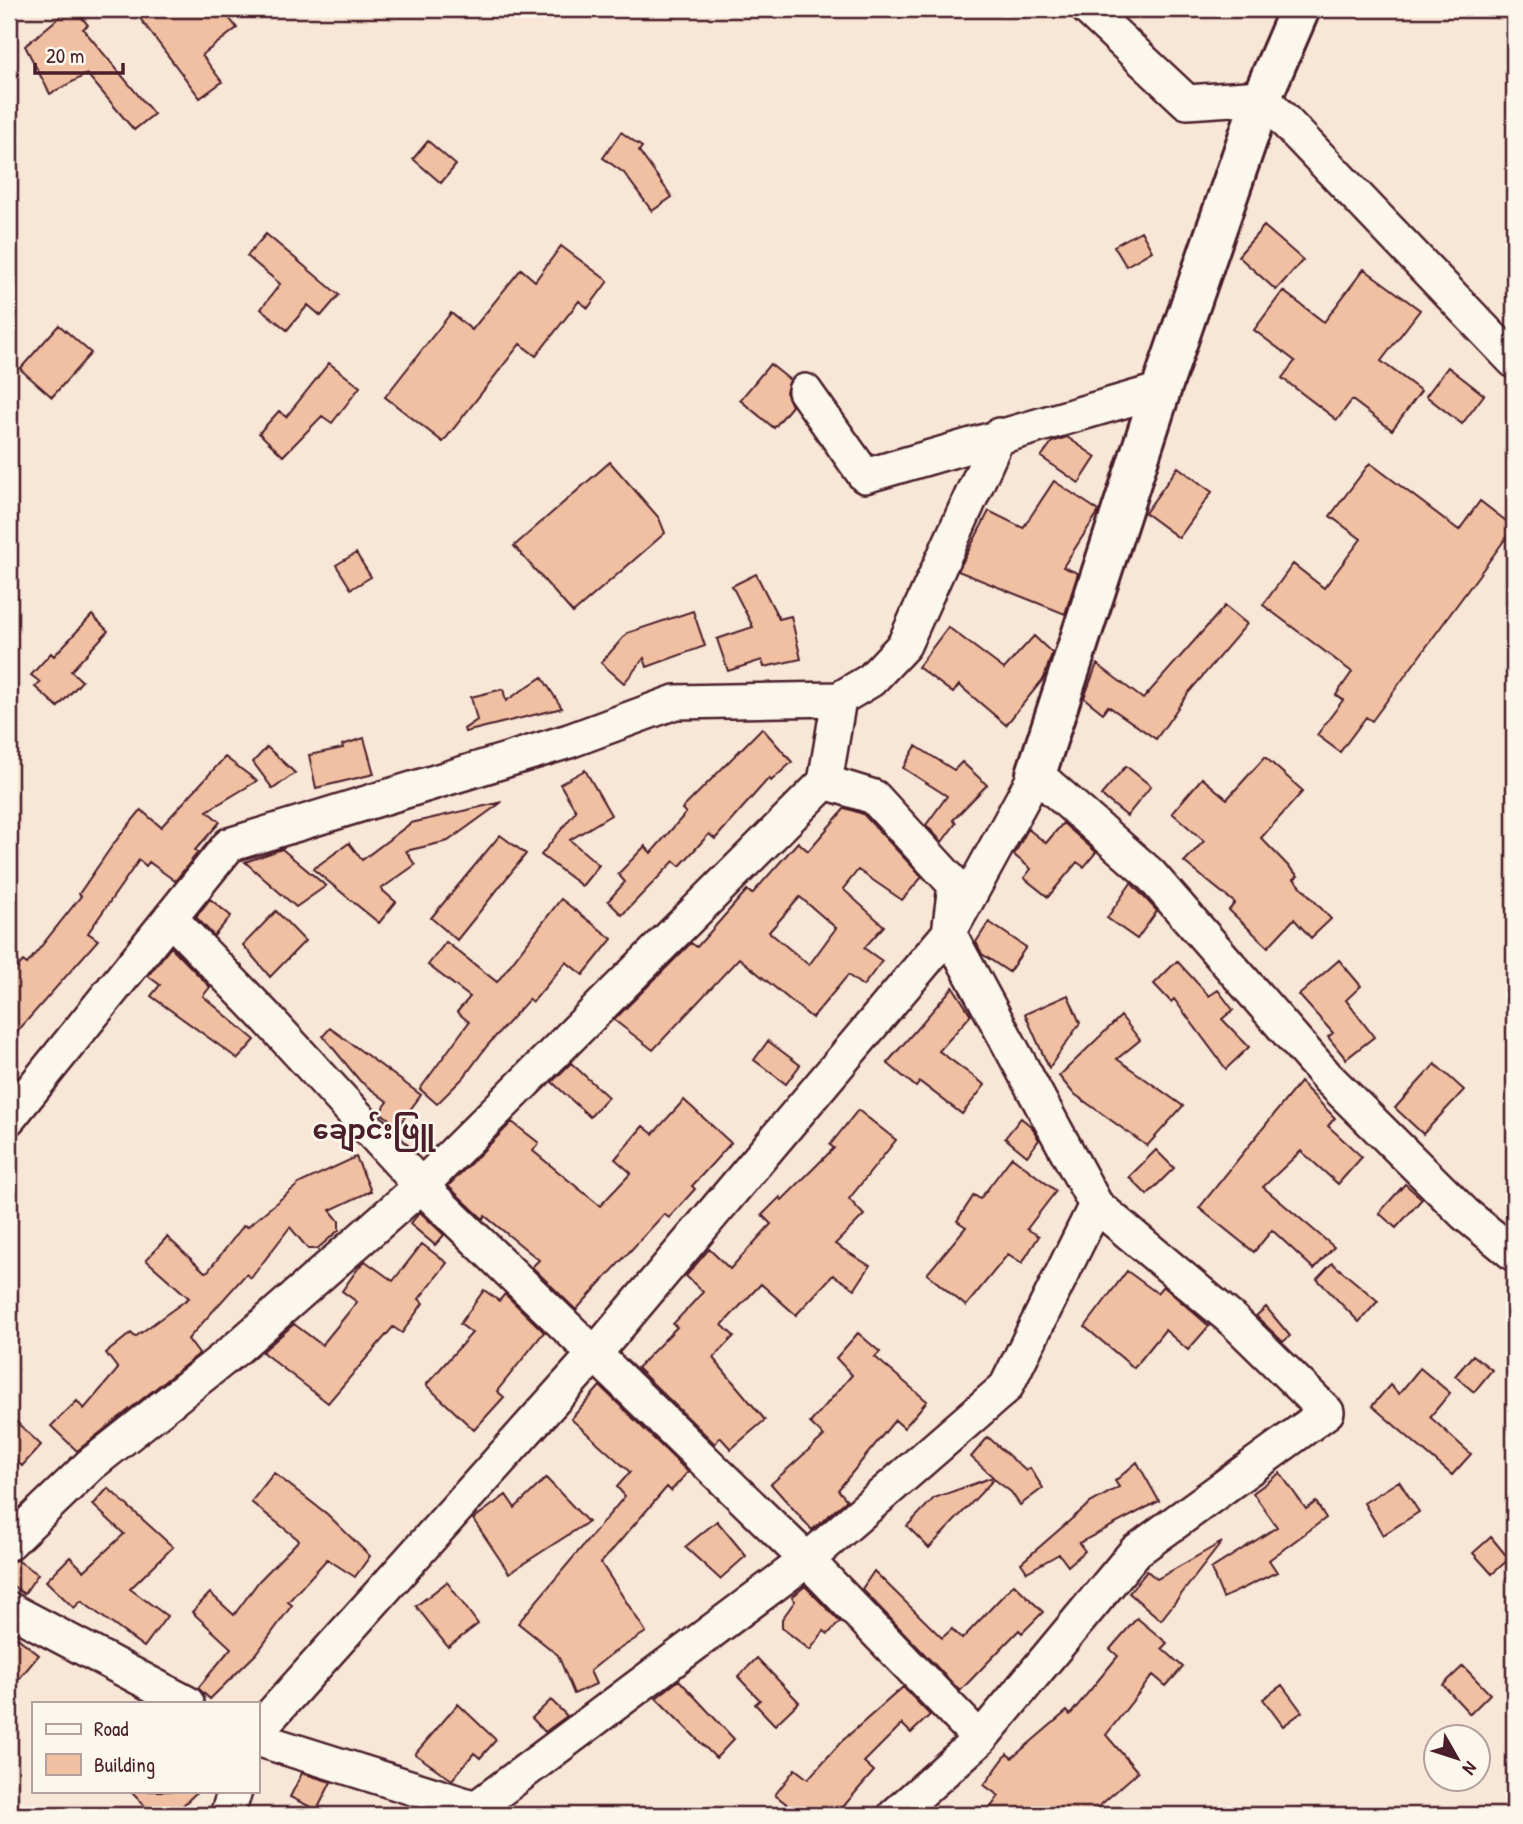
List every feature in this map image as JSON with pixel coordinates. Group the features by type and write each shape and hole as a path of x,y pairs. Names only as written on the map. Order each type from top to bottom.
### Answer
{"street":[{"path":"1088,9 1187,102 1262,97"},
{"path":"259,1729 593,1356 950,933 1036,774 1161,390 1262,97 1300,9"},
{"path":"1262,97 1514,361"},
{"path":"805,391 865,476 1161,390"},
{"path":"9,1118 229,845 569,741 675,702 839,699 871,680 904,645 999,435"},
{"path":"9,1543 90,1465 237,1348 421,1186 825,782 839,699"},
{"path":"1036,774 1150,873 1328,1078 1465,1214 1514,1254"},
{"path":"825,782 874,797 955,885 950,933 1096,1205 1236,1322 1327,1412 1136,1551 980,1739 895,1815"},
{"path":"172,919 421,1186 593,1356 807,1560 980,1739"},
{"path":"259,1740 434,1805 476,1808 807,1560 1006,1387 1096,1205"},
{"path":"9,1609 185,1702"},
{"path":"227,1815 235,1792"}],"building":[{"path":"69,9 75,9 88,25 83,29 154,114 134,130 87,74 50,94 25,46"},
{"path":"133,9 222,9 237,28 202,55 222,82 200,98"},
{"path":"621,132 642,147 639,151 672,197 652,211 624,173 603,158"},
{"path":"428,141 456,165 441,183 413,159"},
{"path":"1264,226 1303,260 1276,290 1238,256"},
{"path":"1141,231 1152,251 1126,266 1114,246"},
{"path":"266,234 339,295 321,316 308,305 287,330 261,309 280,284 247,256"},
{"path":"561,246 608,281 588,308 579,301 536,356 520,344 443,442 385,397 451,313 472,330 521,269 535,281"},
{"path":"1364,269 1420,310 1381,361 1421,391 1392,430 1352,400 1337,420 1282,378 1295,361 1254,330 1283,291 1324,322"},
{"path":"59,325 91,353 52,397 20,369"},
{"path":"329,363 360,387 332,423 322,416 283,456 259,433 279,411 286,417"},
{"path":"770,364 790,380 786,392 792,406 774,428 740,400"},
{"path":"1448,367 1484,395 1462,424 1426,396"},
{"path":"1067,437 1096,457 1079,483 1041,457 1052,442"},
{"path":"610,462 659,518 665,533 573,613 514,546"},
{"path":"1370,463 1459,530 1480,501 1514,527 1372,721 1366,717 1340,752 1317,735 1343,700 1336,695 1352,672 1263,605 1293,564 1324,588 1361,539 1330,516"},
{"path":"1178,467 1212,492 1179,538 1145,513"},
{"path":"1054,481 1099,511 1063,567 1078,573 1065,614 958,571 989,511 1023,528"},
{"path":"356,553 371,577 351,589 336,565"},
{"path":"756,574 779,619 791,616 801,659 764,667 762,660 728,671 717,639 753,627 732,586"},
{"path":"1225,606 1247,624 1189,692 1156,739 1108,706 1103,713 1084,698 1097,664 1143,699"},
{"path":"693,611 705,646 647,667 644,658 624,683 601,663 627,633"},
{"path":"92,615 108,631 71,671 82,681 58,707 35,687 40,682 31,675 51,653 54,656"},
{"path":"948,627 1004,669 1034,636 1052,653 1044,678 1006,725 959,685 953,693 918,667"},
{"path":"542,677 562,708 465,732 464,729 477,720 471,697 503,689 506,701"},
{"path":"762,728 792,762 771,781 769,778 715,839 709,834 680,866 674,861 622,915 608,901 625,882 618,874 645,846 651,853 686,813 682,809"},
{"path":"364,738 374,774 316,788 309,755 343,748 342,745"},
{"path":"916,746 954,770 962,762 987,785 953,820 956,823 942,842 926,825 947,796 903,768"},
{"path":"267,747 295,773 273,789 253,762"},
{"path":"225,757 257,781 207,811 220,822 195,850 198,852 175,881 149,862 146,866 139,860 88,933 98,940 9,1041 9,977 23,961 27,964 81,896 79,894 114,843 141,810 161,827"},
{"path":"1265,757 1303,791 1261,838 1298,876 1294,879 1331,919 1311,938 1294,919 1268,947 1229,910 1235,903 1184,862 1204,841 1172,813 1202,778 1227,799"},
{"path":"1126,766 1151,786 1127,816 1101,795"},
{"path":"585,770 611,815 570,840 599,865 582,886 541,855 576,811 560,784"},
{"path":"502,802 448,841 406,851 415,865 381,889 396,902 379,923 313,869 349,843 362,860 411,823"},
{"path":"845,808 863,814 922,877 902,900 858,870 843,889 884,926 864,948 882,961 863,986 848,975 812,1018 739,958 653,1050 614,1020 691,943 697,947 747,890 752,894 798,842 808,851","holes":["800,897 836,928 809,965 769,932"]},
{"path":"1063,823 1096,852 1084,867 1077,862 1048,897 1024,878 1031,869 1014,855 1028,829 1046,843"},
{"path":"500,835 526,854 457,940 431,918"},
{"path":"282,849 326,886 296,907 245,862"},
{"path":"1131,883 1157,911 1137,939 1107,918"},
{"path":"210,899 231,916 214,936 196,917"},
{"path":"561,899 612,939 583,975 566,962 533,1002 529,999 487,1046 464,1077 437,1104 420,1089 469,1022 457,1012 470,997 428,965 446,942 497,982"},
{"path":"276,911 305,941 270,977 243,945"},
{"path":"989,922 1026,947 1009,972 982,954 976,942"},
{"path":"171,947 210,987 203,996 255,1040 238,1059 151,996 160,985 148,976"},
{"path":"1339,960 1361,986 1346,1000 1374,1037 1346,1059 1328,1037 1333,1033 1299,995"},
{"path":"1177,961 1209,996 1218,990 1233,1010 1222,1019 1249,1047 1226,1069 1174,999 1171,1002 1154,984"},
{"path":"953,987 971,1015 939,1051 985,1085 962,1114 920,1082 916,1087 887,1063"},
{"path":"1068,995 1080,1023 1049,1068 1025,1014"},
{"path":"1121,1016 1140,1040 1117,1059 1183,1106 1147,1146 1073,1093 1059,1076"},
{"path":"330,1028 421,1095 398,1126 380,1112 388,1102 360,1081 323,1036"},
{"path":"768,1041 800,1065 786,1084 754,1060"},
{"path":"571,1063 608,1097 590,1117 552,1082"},
{"path":"1435,1064 1464,1090 1423,1134 1395,1108"},
{"path":"1300,1082 1335,1118 1328,1126 1362,1157 1338,1184 1301,1151 1263,1187 1334,1247 1314,1269 1272,1230 1254,1252 1199,1208"},
{"path":"684,1100 731,1143 692,1186 695,1189 669,1218 664,1214 576,1310 532,1267 539,1260 485,1216 483,1219 448,1186 512,1122 539,1143 533,1151 600,1206 631,1173 615,1159 643,1126 653,1134"},
{"path":"858,1110 896,1140 849,1199 864,1215 835,1244 870,1266 855,1289 833,1275 796,1315 761,1284 722,1325 734,1336 713,1358 765,1420 731,1449 720,1437 715,1444 637,1368 677,1327 673,1324 703,1292 686,1276 709,1249 730,1269 771,1224 762,1215 780,1197 782,1200 834,1148 830,1145"},
{"path":"1021,1118 1032,1127 1039,1140 1027,1156 1005,1138"},
{"path":"1156,1150 1174,1168 1147,1195 1129,1177"},
{"path":"356,1157 371,1191 330,1210 339,1221 339,1230 317,1249 308,1249 290,1227 251,1278 246,1274 188,1339 199,1354 77,1451 51,1426 77,1401 84,1409 118,1369 106,1353 131,1333 135,1337 189,1298 146,1260 167,1237 205,1272 208,1271 244,1225 247,1227 300,1183"},
{"path":"1012,1157 1056,1191 1027,1229 1039,1236 1022,1263 1008,1254 966,1306 927,1274 966,1227 957,1221 974,1195 980,1199"},
{"path":"1405,1184 1422,1199 1396,1228 1379,1213"},
{"path":"420,1212 444,1235 435,1245 410,1224"},
{"path":"422,1244 447,1263 419,1299 423,1303 402,1333 393,1327 328,1403 262,1352 294,1324 322,1345 357,1302 342,1291 359,1267 365,1261 393,1281"},
{"path":"1332,1263 1378,1301 1359,1322 1317,1279"},
{"path":"1127,1271 1157,1293 1163,1286 1209,1326 1188,1350 1165,1330 1134,1368 1085,1327"},
{"path":"484,1290 499,1301 505,1294 544,1332 497,1391 504,1397 474,1430 426,1385 472,1333 460,1324"},
{"path":"1266,1307 1290,1336 1283,1342 1256,1316"},
{"path":"858,1333 880,1352 875,1357 927,1401 904,1428 895,1420 838,1490 847,1500 812,1530 771,1484 824,1436 810,1423 852,1375 836,1358"},
{"path":"1473,1355 1492,1370 1474,1392 1455,1376"},
{"path":"1420,1368 1450,1393 1430,1417 1471,1454 1452,1475 1372,1406 1390,1385 1399,1394"},
{"path":"600,1386 688,1472 671,1491 667,1487 601,1563 646,1632 590,1671 596,1684 574,1694 558,1655 518,1623 625,1496 617,1487 630,1472 571,1419"},
{"path":"9,1415 41,1445 22,1466 9,1454"},
{"path":"988,1437 1026,1471 1030,1468 1043,1488 1020,1505 1011,1492 994,1479 929,1548 907,1526 934,1498 993,1477 971,1457"},
{"path":"1137,1462 1159,1501 1079,1543 1085,1551 1068,1566 1059,1554 1027,1572 1021,1563 1090,1503 1119,1487 1115,1481"},
{"path":"274,1473 327,1514 370,1556 355,1577 327,1559 288,1602 292,1605 257,1653 210,1699 198,1688 231,1648 192,1612 210,1593 234,1615 259,1581 299,1540 251,1502"},
{"path":"1280,1473 1306,1509 1316,1502 1326,1518 1269,1560 1277,1572 1223,1598 1211,1569 1277,1527 1253,1493"},
{"path":"546,1478 588,1522 509,1573 473,1519 506,1495 515,1508"},
{"path":"1399,1481 1419,1512 1383,1535 1364,1503"},
{"path":"108,1488 173,1547 130,1589 167,1616 144,1647 81,1601 74,1608 46,1581 70,1557 84,1571 124,1534 93,1505"},
{"path":"717,1521 746,1556 720,1579 685,1547"},
{"path":"1491,1537 1509,1559 1492,1574 1473,1553"},
{"path":"1222,1542 1161,1620 1129,1593 1147,1571 1157,1579"},
{"path":"17,1560 38,1574 24,1594 9,1583 9,1562"},
{"path":"874,1571 942,1638 952,1629 962,1639 1014,1584 1043,1612 1022,1633 1019,1630 960,1691 862,1589"},
{"path":"447,1582 478,1624 448,1647 416,1606"},
{"path":"805,1586 840,1622 828,1634 824,1631 810,1650 782,1628 782,1619 795,1601 792,1597"},
{"path":"1137,1618 1167,1643 1162,1648 1183,1667 1166,1686 1153,1675 1106,1735 1138,1772 1089,1815 985,1815 999,1796 984,1785 1007,1754 1012,1758 1067,1711 1070,1715 1118,1656 1110,1649"},
{"path":"9,1631 39,1655 9,1691"},
{"path":"757,1658 799,1702 775,1725 755,1704 760,1700 738,1677"},
{"path":"1463,1666 1490,1694 1470,1714 1443,1685"},
{"path":"679,1680 734,1739 716,1758 656,1698"},
{"path":"1282,1685 1302,1712 1283,1726 1263,1699"},
{"path":"903,1687 930,1715 911,1733 902,1724 864,1762 874,1771 836,1815 801,1815 775,1795 795,1769 808,1779 841,1742"},
{"path":"551,1700 567,1716 545,1732 532,1718"},
{"path":"458,1704 496,1740 480,1758 474,1753 452,1780 415,1754"},
{"path":"302,1773 331,1782 317,1810 290,1797"},
{"path":"131,1792 197,1792 173,1815 154,1815"}],"district":[{"name":"ချောင်းဖြူ","path":"374,1129"}]}
